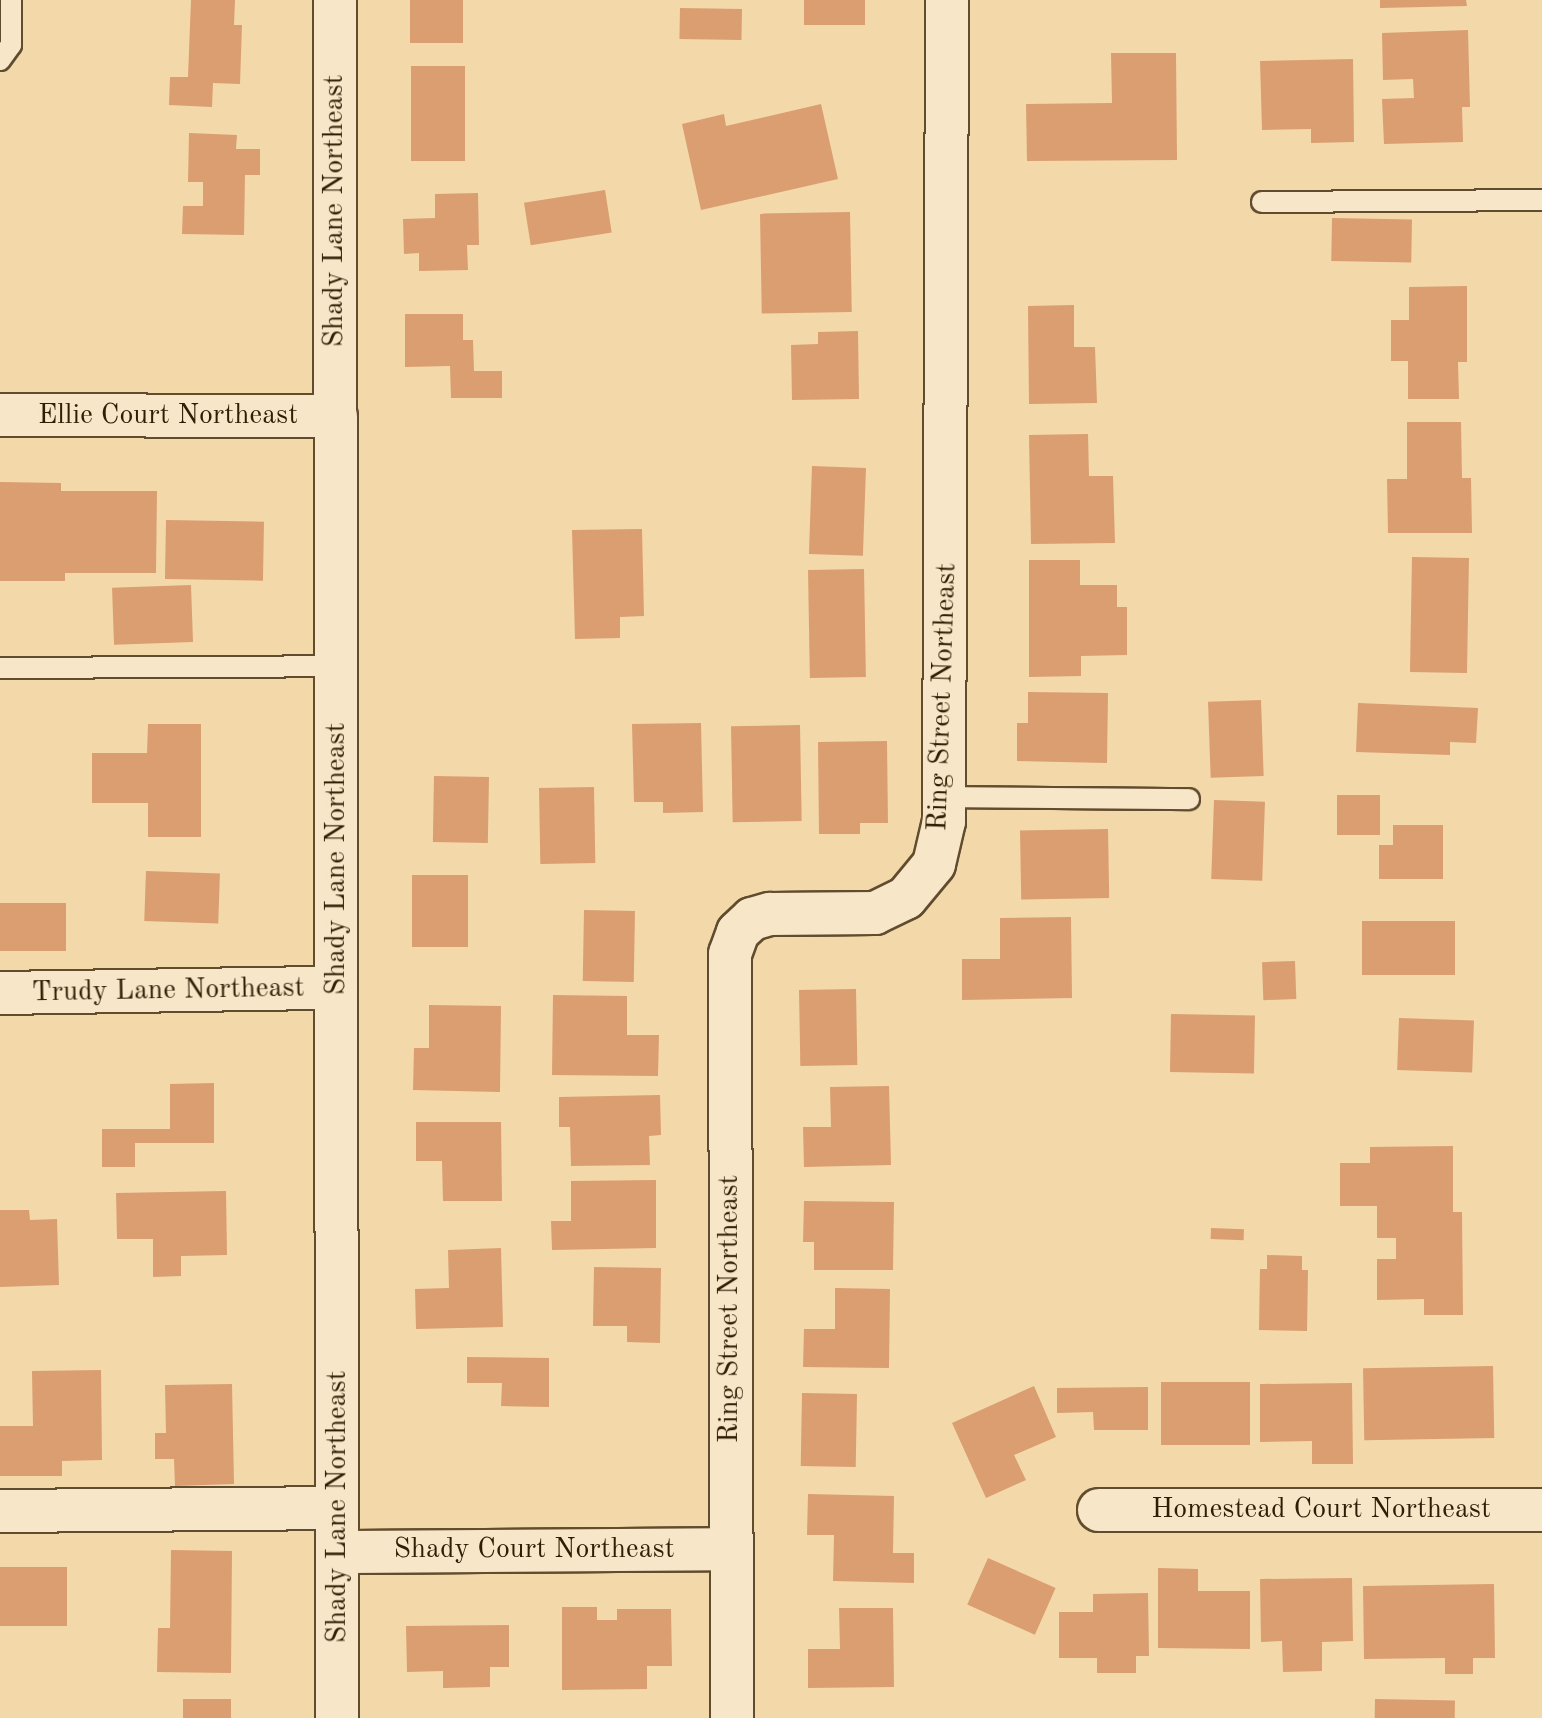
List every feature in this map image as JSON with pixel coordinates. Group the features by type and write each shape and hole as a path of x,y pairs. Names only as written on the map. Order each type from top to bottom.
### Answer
{"street":[{"name":"Shady Lane Northeast","path":"335,0 337,1718"},
{"name":"Ring Street Northeast","path":"732,1718 730,954 738,932 752,919 770,914 875,913 906,898 934,864 945,797 947,0"},
{"name":"Ellie Court Northeast","path":"0,415 336,416"},
{"name":"Trudy Lane Northeast","path":"0,993 336,988"},
{"path":"0,1511 337,1508"},
{"name":"Homestead Court Northeast","path":"1099,1510 1542,1510"},
{"name":"Shady Court Northeast","path":"338,1552 731,1549"}],"lane":[{"path":"0,60 11,45 11,0"},
{"path":"1262,202 1542,200"},
{"path":"0,668 337,666"},
{"path":"945,797 1189,799"}],"building":[{"path":"191,0 235,0 234,25 242,25 240,84 213,83 212,107 169,105 170,77 188,77"},
{"path":"410,0 463,0 463,43 410,43"},
{"path":"804,0 865,0 865,25 804,25"},
{"path":"1380,0 1466,0 1467,6 1380,8"},
{"path":"680,8 742,9 741,40 679,39"},
{"path":"1468,30 1470,107 1462,107 1463,142 1384,144 1382,99 1414,98 1413,79 1383,80 1382,33"},
{"path":"1111,53 1176,53 1177,160 1027,161 1026,104 1112,103"},
{"path":"1353,59 1354,142 1311,143 1311,129 1262,130 1260,61"},
{"path":"411,66 465,66 465,161 411,161"},
{"path":"821,104 838,179 701,210 682,124 724,114 726,126"},
{"path":"189,133 237,135 236,149 260,149 260,175 245,175 244,235 182,234 183,206 203,206 203,182 188,182"},
{"path":"605,190 612,232 531,245 524,203"},
{"path":"478,193 479,245 467,245 468,270 419,271 419,253 404,254 403,219 435,218 435,194"},
{"path":"850,212 852,312 762,314 760,214"},
{"path":"1332,218 1412,219 1411,262 1331,261"},
{"path":"1467,286 1467,362 1458,362 1459,399 1408,399 1408,361 1391,361 1391,320 1409,320 1409,287"},
{"path":"1074,305 1074,347 1095,347 1097,403 1029,404 1028,306"},
{"path":"405,314 463,314 463,340 473,340 474,371 502,371 502,398 451,398 450,366 405,367"},
{"path":"858,331 859,399 792,400 791,345 818,344 818,332"},
{"path":"1407,422 1461,422 1462,478 1471,478 1472,533 1388,533 1387,479 1407,479"},
{"path":"1088,434 1089,476 1113,476 1115,543 1031,544 1029,435"},
{"path":"812,466 866,468 863,556 809,554"},
{"path":"0,482 61,483 61,491 157,491 156,573 65,573 65,581 0,581"},
{"path":"166,520 264,522 263,581 165,579"},
{"path":"642,529 644,616 620,617 620,638 575,639 572,530"},
{"path":"1412,557 1469,558 1467,673 1410,672"},
{"path":"1029,560 1080,560 1080,585 1117,585 1117,607 1127,607 1127,655 1081,656 1081,676 1029,677"},
{"path":"864,569 866,677 810,678 808,570"},
{"path":"191,585 193,642 114,645 112,588"},
{"path":"1028,692 1108,693 1107,763 1017,761 1017,723 1028,723"},
{"path":"1261,700 1264,776 1211,778 1208,702"},
{"path":"1358,703 1478,708 1476,743 1450,742 1450,755 1356,752"},
{"path":"701,723 703,812 663,813 663,802 634,802 632,724"},
{"path":"148,724 201,724 201,837 148,837 148,803 92,803 92,753 147,753"},
{"path":"800,725 802,821 733,822 731,726"},
{"path":"887,741 888,823 860,823 860,834 819,834 818,742"},
{"path":"434,776 489,777 488,843 433,842"},
{"path":"594,787 595,863 540,864 539,788"},
{"path":"1337,795 1380,795 1380,835 1337,835"},
{"path":"1214,800 1265,802 1262,881 1211,879"},
{"path":"1393,825 1443,825 1443,879 1379,879 1379,845 1393,845"},
{"path":"1108,829 1109,898 1021,900 1020,831"},
{"path":"146,871 220,874 218,924 144,921"},
{"path":"412,875 468,875 468,947 412,947"},
{"path":"0,903 66,903 66,951 0,951"},
{"path":"584,910 635,911 634,982 583,981"},
{"path":"1071,917 1072,998 962,1000 962,959 1000,959 1000,918"},
{"path":"1362,921 1455,921 1455,975 1362,975"},
{"path":"1295,961 1296,999 1263,1000 1262,962"},
{"path":"856,989 857,1065 800,1066 799,990"},
{"path":"553,995 627,996 627,1035 659,1035 658,1076 552,1075"},
{"path":"429,1005 501,1006 500,1092 413,1090 414,1048 429,1048"},
{"path":"1171,1014 1255,1015 1254,1073 1170,1072"},
{"path":"1399,1018 1474,1021 1472,1073 1397,1070"},
{"path":"214,1083 214,1143 135,1143 135,1167 102,1167 102,1129 170,1129 170,1084"},
{"path":"889,1086 891,1165 804,1167 803,1127 831,1127 830,1087"},
{"path":"660,1095 661,1135 649,1136 650,1165 571,1166 570,1127 559,1127 559,1097"},
{"path":"416,1122 501,1122 502,1201 443,1201 442,1161 416,1161"},
{"path":"1453,1146 1453,1212 1462,1212 1463,1315 1424,1315 1424,1299 1377,1300 1377,1259 1396,1259 1396,1238 1377,1238 1377,1206 1340,1206 1340,1163 1370,1163 1370,1147"},
{"path":"656,1180 656,1248 552,1250 551,1221 571,1221 571,1181"},
{"path":"226,1191 227,1255 181,1256 181,1276 153,1277 153,1239 117,1239 116,1193"},
{"path":"804,1201 894,1202 893,1270 814,1270 814,1242 803,1242"},
{"path":"0,1210 29,1210 30,1220 57,1219 59,1285 0,1287"},
{"path":"1211,1228 1244,1229 1244,1240 1211,1239"},
{"path":"501,1248 503,1327 416,1329 415,1289 449,1288 448,1250"},
{"path":"1267,1255 1302,1256 1302,1270 1308,1270 1307,1331 1259,1330 1260,1269 1267,1269"},
{"path":"594,1267 661,1268 660,1343 627,1342 627,1326 593,1326"},
{"path":"835,1288 890,1289 889,1368 803,1367 804,1329 835,1329"},
{"path":"467,1357 549,1358 549,1407 501,1406 502,1383 467,1383"},
{"path":"1493,1366 1494,1438 1364,1440 1363,1368"},
{"path":"101,1370 102,1460 62,1461 62,1476 0,1476 0,1426 33,1426 32,1371"},
{"path":"1161,1382 1250,1382 1250,1445 1161,1445"},
{"path":"1352,1383 1353,1464 1312,1464 1312,1441 1260,1442 1260,1384"},
{"path":"232,1384 234,1484 175,1486 174,1459 155,1459 155,1433 166,1433 165,1385"},
{"path":"1034,1386 1056,1437 1014,1455 1026,1480 986,1498 952,1423"},
{"path":"1148,1387 1148,1430 1094,1430 1093,1412 1057,1413 1057,1388"},
{"path":"802,1393 857,1394 856,1467 801,1466"},
{"path":"808,1494 894,1496 893,1553 914,1553 914,1583 833,1581 834,1535 807,1535"},
{"path":"171,1550 232,1551 231,1673 157,1672 158,1628 170,1628"},
{"path":"988,1558 1056,1588 1035,1635 967,1605"},
{"path":"0,1567 67,1567 67,1626 0,1626"},
{"path":"1158,1568 1198,1569 1198,1591 1250,1591 1250,1649 1158,1648"},
{"path":"1352,1578 1353,1641 1322,1642 1322,1671 1283,1672 1282,1641 1261,1642 1260,1579"},
{"path":"1494,1584 1495,1658 1473,1658 1473,1674 1445,1674 1445,1658 1364,1659 1363,1586"},
{"path":"1148,1593 1149,1656 1136,1656 1136,1673 1097,1673 1097,1658 1059,1658 1059,1612 1093,1612 1093,1594"},
{"path":"562,1607 597,1607 597,1620 617,1620 617,1609 671,1609 672,1666 647,1666 647,1689 562,1690"},
{"path":"839,1608 893,1608 894,1687 808,1688 808,1649 840,1649"},
{"path":"509,1625 509,1667 490,1667 490,1687 443,1688 443,1671 407,1672 406,1626"},
{"path":"183,1699 231,1699 231,1718 183,1718"},
{"path":"1375,1699 1455,1700 1455,1718 1375,1718"}]}
